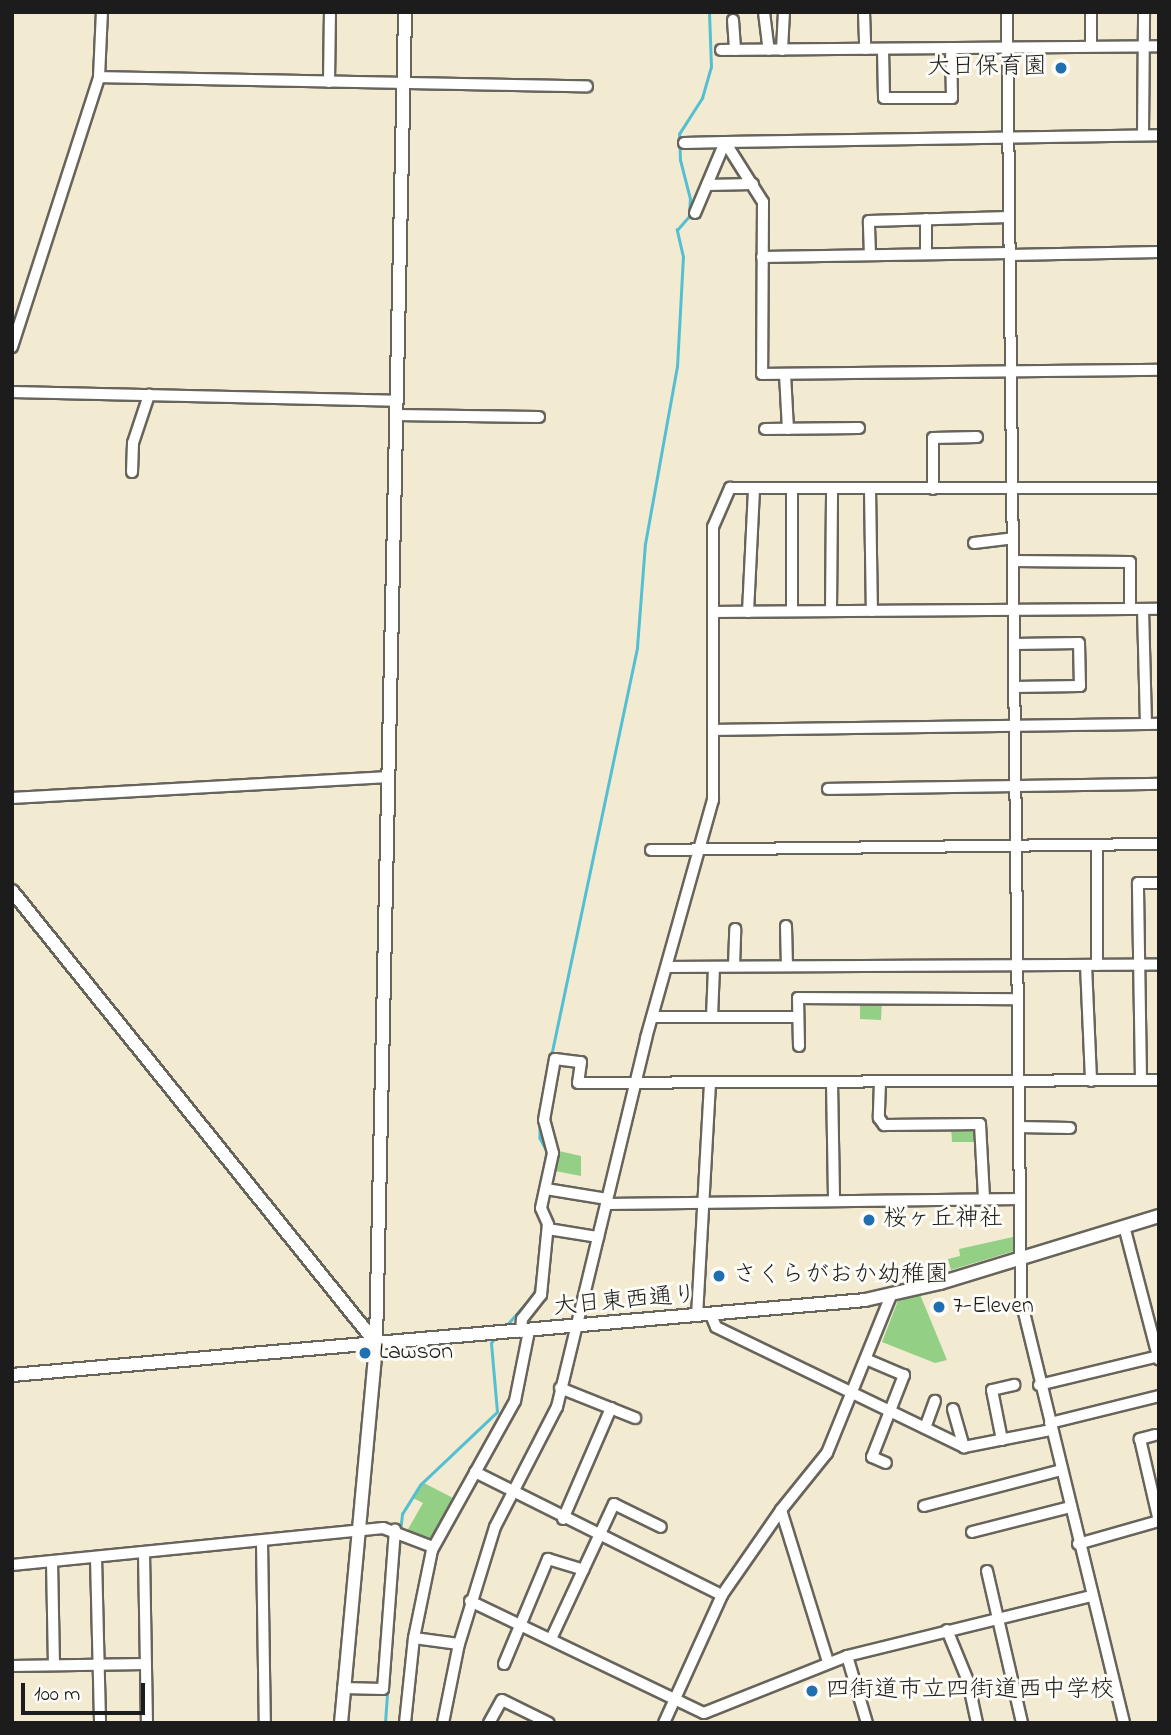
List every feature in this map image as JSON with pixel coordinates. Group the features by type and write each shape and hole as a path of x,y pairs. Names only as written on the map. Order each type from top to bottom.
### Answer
{"street":[{"path":"12,347 99,77 102,12"},
{"path":"329,82 330,12"},
{"path":"341,1723 356,1530 376,1343 405,12"},
{"path":"764,12 769,50"},
{"path":"782,50 784,12"},
{"path":"864,12 865,50"},
{"path":"1007,12 1021,1304 1124,1723"},
{"path":"1091,12 1091,46"},
{"path":"1143,135 1144,12"},
{"path":"733,20 734,50"},
{"path":"721,50 1159,46"},
{"path":"883,49 884,98 952,98 951,48"},
{"path":"99,77 587,86"},
{"path":"684,143 1159,135"},
{"path":"725,142 763,202 762,374 1159,370"},
{"path":"695,213 725,142"},
{"path":"707,186 753,184"},
{"path":"870,255 869,221 1009,217"},
{"path":"926,219 926,254"},
{"path":"762,257 1159,252"},
{"path":"785,374 788,429"},
{"path":"12,393 396,401"},
{"path":"132,472 133,443 149,395"},
{"path":"396,415 539,417"},
{"path":"765,429 859,428"},
{"path":"933,489 933,438 977,437"},
{"path":"443,1723 470,1601 511,1493 557,1407 636,1083 713,800 713,527 730,488 1159,488"},
{"path":"748,611 754,489"},
{"path":"792,489 792,611"},
{"path":"831,611 832,489"},
{"path":"870,489 872,611"},
{"path":"974,543 1013,538"},
{"path":"1013,561 1130,562 1130,609"},
{"path":"1143,609 1146,724"},
{"path":"714,612 1159,609"},
{"path":"1014,644 1079,643 1080,685 1014,687"},
{"path":"715,730 1159,724"},
{"path":"12,797 388,777"},
{"path":"828,789 1159,784"},
{"path":"651,850 1159,844"},
{"path":"1091,1081 1091,965 1097,845"},
{"path":"1141,1080 1138,883 1159,883"},
{"path":"12,891 376,1343"},
{"path":"786,926 786,966"},
{"path":"734,929 734,966"},
{"path":"667,967 1159,964"},
{"path":"712,1017 714,967"},
{"path":"799,1046 798,998 1017,999"},
{"path":"653,1017 798,1017"},
{"path":"405,1723 414,1638 433,1547 515,1401 525,1332 522,1319 541,1295 548,1229 541,1208 552,1146 544,1120 555,1059 581,1062 578,1083 1159,1080"},
{"path":"697,1316 710,1082"},
{"path":"832,1082 834,1200"},
{"path":"880,1082 879,1118 884,1125 980,1124 984,1199"},
{"path":"1019,1127 1070,1128"},
{"path":"546,1189 606,1202 1020,1199"},
{"name":"大日東西通り","path":"12,1375 576,1328 891,1296 1020,1260 1159,1216"},
{"path":"1040,1385 1158,1357 1124,1226"},
{"path":"548,1229 598,1237"},
{"path":"664,1723 722,1595 781,1510 827,1453 868,1360 891,1296"},
{"path":"711,1315 716,1327 964,1447 1002,1440 1159,1396"},
{"path":"868,1360 904,1375 872,1457 886,1463"},
{"path":"1002,1440 992,1390 1014,1385"},
{"path":"561,1388 635,1419"},
{"path":"925,1428 935,1401"},
{"path":"563,1518 611,1408"},
{"path":"953,1409 964,1447"},
{"path":"1078,1544 1159,1521 1140,1439 1155,1435"},
{"path":"924,1506 1061,1470"},
{"path":"475,1472 511,1493 722,1595"},
{"path":"551,1639 614,1504 660,1527"},
{"path":"972,1532 1070,1507"},
{"path":"781,1510 828,1662"},
{"path":"12,1564 262,1542 356,1530 395,1529 433,1547"},
{"path":"343,1688 383,1689 395,1529"},
{"path":"262,1542 265,1723"},
{"path":"144,1553 147,1723"},
{"path":"96,1557 100,1723"},
{"path":"503,1664 548,1559 583,1570"},
{"path":"52,1561 54,1665"},
{"path":"986,1571 1021,1723"},
{"path":"470,1601 704,1713 847,1656 1091,1596"},
{"path":"947,1630 968,1681 977,1723"},
{"path":"414,1638 459,1644"},
{"path":"847,1656 867,1723"},
{"path":"12,1665 146,1664"},
{"path":"489,1723 502,1700 545,1722"}],"green space":[{"path":"860,1001 882,1001 881,1020 860,1019"},
{"path":"969,1126 978,1131 979,1142 952,1142 951,1127"},
{"path":"559,1151 581,1156 581,1176 555,1171"},
{"path":"1013,1237 1014,1251 951,1270 948,1259 960,1256 959,1249"},
{"path":"919,1292 947,1360 935,1363 882,1342 899,1298"},
{"path":"424,1483 455,1499 430,1543 407,1531 423,1503 413,1498"}],"waterway":[{"path":"546,1080 637,647 645,544 677,367 683,257 677,230 689,216 690,199 680,160 679,134 702,98 711,67 709,12"},
{"path":"540,1122 540,1138 547,1151 543,1176"},
{"path":"505,1327 534,1294 541,1250"},
{"path":"400,1531 402,1514 420,1485 497,1412 491,1343 496,1337"},
{"path":"395,1590 400,1538"},
{"path":"385,1723 387,1691"}],"place":[{"name":"大日保育園","path":"1061,68"},
{"name":"桜ヶ丘神社","path":"869,1220"},
{"name":"さくらがおか幼稚園","path":"719,1276"},
{"name":"7-Eleven","path":"939,1307"},
{"name":"Lawson","path":"365,1353"},
{"name":"四街道市立四街道西中学校","path":"812,1691"}]}
